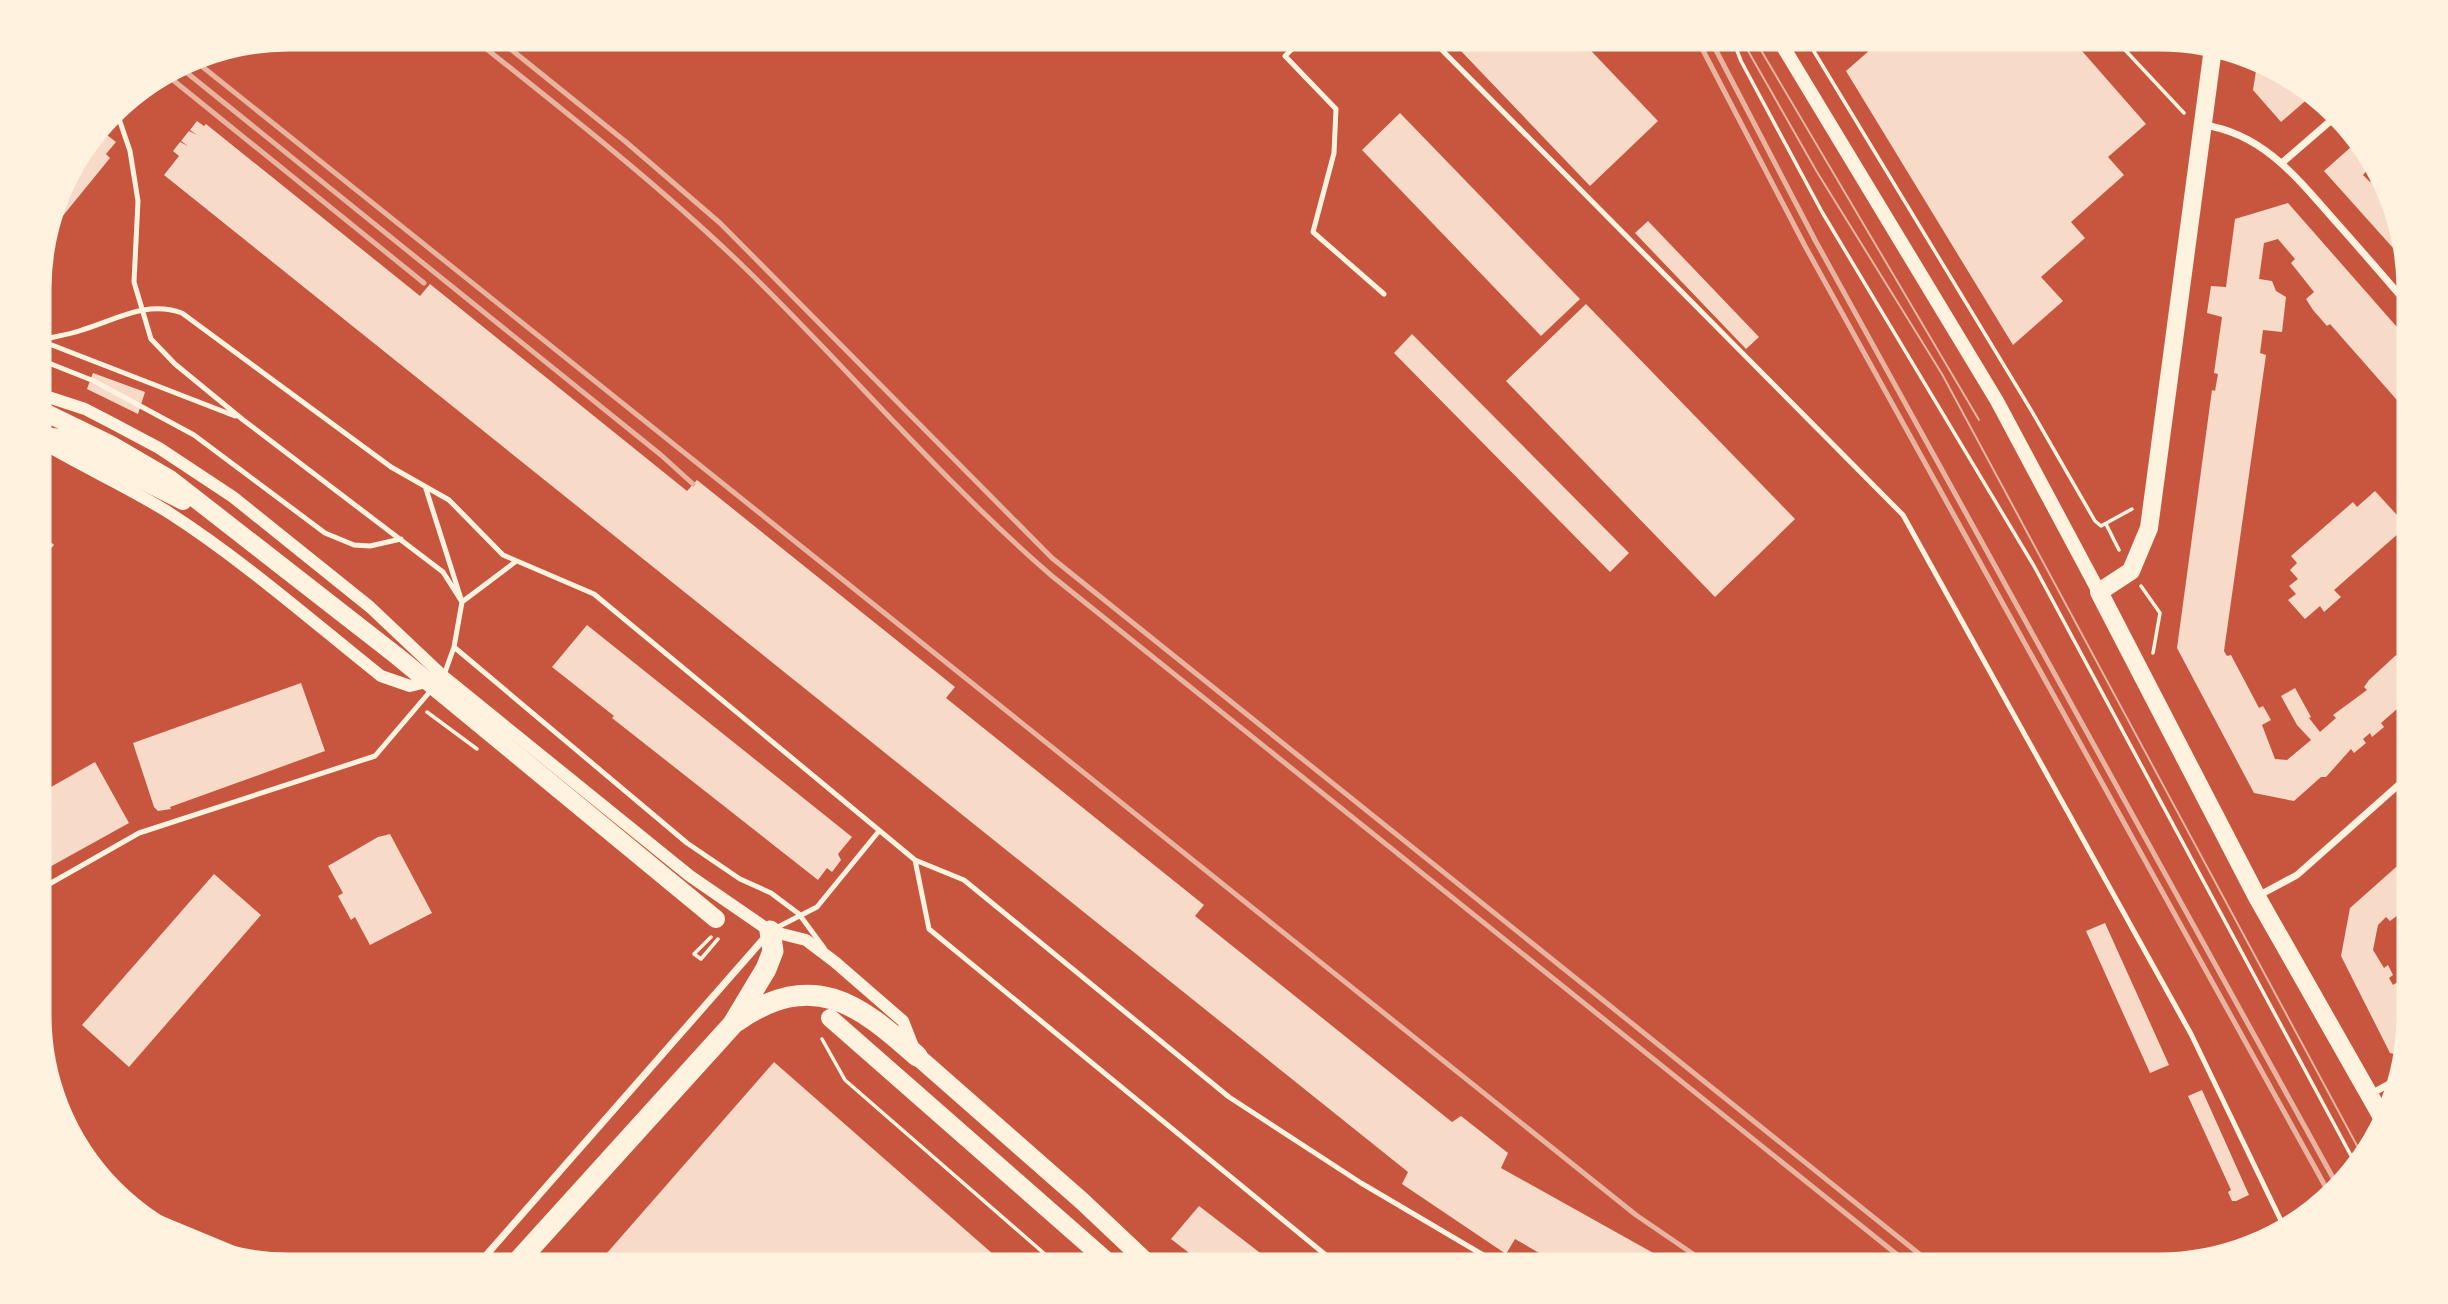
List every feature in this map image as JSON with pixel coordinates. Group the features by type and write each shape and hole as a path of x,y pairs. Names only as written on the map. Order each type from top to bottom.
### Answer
{"highway":[{"path":"522,1257 733,1024 766,970 773,951 770,931"},
{"path":"733,1024 753,1010 781,998 827,996 853,1007 888,1030 917,1056"}],"main road":[{"path":"1783,47 1997,401 2257,897 2380,1112"},
{"path":"2099,592 2131,571 2144,545 2153,497 2212,54"},
{"path":"48,414 110,444 170,479 397,656 716,919"},
{"path":"48,438 59,439 153,484 247,538"},
{"path":"830,1018 1102,1257"},
{"path":"917,1056 1082,1201 1141,1257"}],"street":[{"path":"2283,162 2331,120"},
{"path":"2204,125 2223,128 2245,137 2283,162 2401,296"},
{"path":"48,397 85,409 159,448 233,497 370,607 443,676 690,876 770,931 806,940 835,962 903,1021 917,1056"},
{"path":"48,445 76,464 169,512 239,561 381,676 410,686 443,676"},
{"path":"2257,897 2297,875 2401,783"},
{"path":"485,1257 770,931"},
{"path":"2370,1094 2391,1083"}],"lane":[{"path":"1293,47 1285,55 1336,109 1334,153 1313,232 1384,294"},
{"path":"1439,47 1903,514 2192,1034 2282,1223"},
{"path":"119,117 130,151 138,201 134,282 151,339 175,364 242,419 443,572 462,602"},
{"path":"48,338 81,331 141,310 164,307 182,313 426,489 449,500 503,555 594,594 915,860 964,880 1229,1097 1361,1183 1486,1256"},
{"path":"48,344 242,419"},
{"path":"48,363 94,381 194,435 326,533 354,545 370,546 401,539"},
{"path":"47,885 139,833 376,757 443,676 454,647 462,602 426,489"},
{"path":"462,602 515,562"},
{"path":"454,647 687,843 740,880 771,893 799,914 835,962"},
{"path":"770,931 817,907 879,831"},
{"path":"915,860 929,929 1329,1256"},
{"path":"155,1216 244,1252"}],"path":[{"path":"1736,47 1822,212 2034,566 2352,1159"},
{"path":"1811,47 2095,521 2101,526 2106,524 2153,497"},
{"path":"2123,47 2179,110 2204,125"},
{"path":"2106,524 2131,571 2160,613 2147,688"},
{"path":"706,941 695,954 701,959 718,939"},
{"path":"817,1032 845,1080 1048,1257"}],"building":[{"path":"1465,47 1587,47 1658,121 1590,186 1461,51"},
{"path":"1873,47 2079,47 2146,124 2108,157 2124,175 2071,222 2085,238 2041,277 2063,301 2013,345 1846,71"},
{"path":"2256,68 2308,99 2281,122 2253,90"},
{"path":"1400,113 1580,299 1541,336 1362,150"},
{"path":"197,121 204,126 206,124 420,296 430,284 687,491 697,480 955,687 946,698 1204,905 1195,916 1452,1122 1461,1116 1508,1153 1501,1168 1659,1256 1545,1256 1515,1239 1506,1254 1402,1184 1408,1172 164,175 179,156 173,151 180,142 188,146 181,141 189,131 197,135 190,130"},
{"path":"105,133 116,142 106,154 110,158 56,224 72,182"},
{"path":"2353,145 2368,169 2363,175 2370,182 2373,179 2382,197 2393,227 2398,254 2324,171"},
{"path":"2288,203 2401,332 2401,405 2330,324 2327,326 2313,310 2306,299 2314,292 2291,263 2295,259 2278,239 2264,243 2259,279 2272,281 2276,291 2286,297 2282,332 2263,330 2260,353 2266,355 2224,651 2227,656 2231,655 2259,708 2263,706 2271,720 2262,725 2275,759 2287,760 2311,740 2297,725 2281,696 2295,688 2311,717 2309,718 2320,732 2336,718 2333,715 2367,690 2364,687 2369,680 2401,653 2401,706 2381,723 2384,727 2372,737 2370,733 2363,739 2366,743 2354,753 2351,749 2326,777 2321,777 2294,801 2254,793 2177,648 2212,390 2215,391 2218,374 2214,373 2222,317 2207,313 2211,286 2226,287 2235,219"},
{"path":"1648,221 1759,337 1746,349 1635,233"},
{"path":"1586,304 1795,519 1715,597 1506,381"},
{"path":"1412,334 1629,553 1610,572 1394,353"},
{"path":"93,373 145,392 138,414 87,389"},
{"path":"2375,491 2401,519 2401,531 2334,590 2341,597 2324,612 2320,606 2305,619 2288,600 2296,594 2289,586 2298,579 2290,570 2297,563 2291,556 2353,502 2357,507"},
{"path":"48,539 54,545 48,553"},
{"path":"587,625 852,837 838,854 841,860 832,872 827,868 818,880 612,718 614,716 552,667"},
{"path":"301,683 325,751 170,807 171,809 158,811 154,807 133,743"},
{"path":"95,762 129,823 47,868 47,789"},
{"path":"390,834 432,913 370,945 355,917 351,920 338,896 343,893 328,866 378,837"},
{"path":"2401,863 2401,913 2390,921 2386,917 2378,925 2373,950 2384,968 2388,965 2393,975 2389,978 2393,985 2399,981 2401,984 2397,1055 2390,1053 2341,956 2350,908"},
{"path":"214,874 261,915 129,1067 82,1025"},
{"path":"2105,923 2169,1065 2150,1073 2086,931"},
{"path":"774,1062 996,1257 604,1257"},
{"path":"2202,1090 2249,1195 2236,1201 2232,1201 2228,1192 2231,1190 2188,1096"},
{"path":"1199,1206 1265,1256 1194,1257 1171,1239"}],"tram line":[{"path":"1746,47 1817,172 1942,374 2359,1150"},
{"path":"1759,47 1979,420"}],"railway":[{"path":"484,47 610,148 712,237 784,306 972,502 1052,576 1899,1256"},
{"path":"508,47 626,142 720,223 1052,558 1922,1256"},
{"path":"1701,47 1805,246 2327,1188"},
{"path":"1714,47 1815,240 2335,1180"},
{"path":"200,65 1636,1215 1696,1256"},
{"path":"185,72 661,455 693,484"},
{"path":"171,79 424,283"}]}
